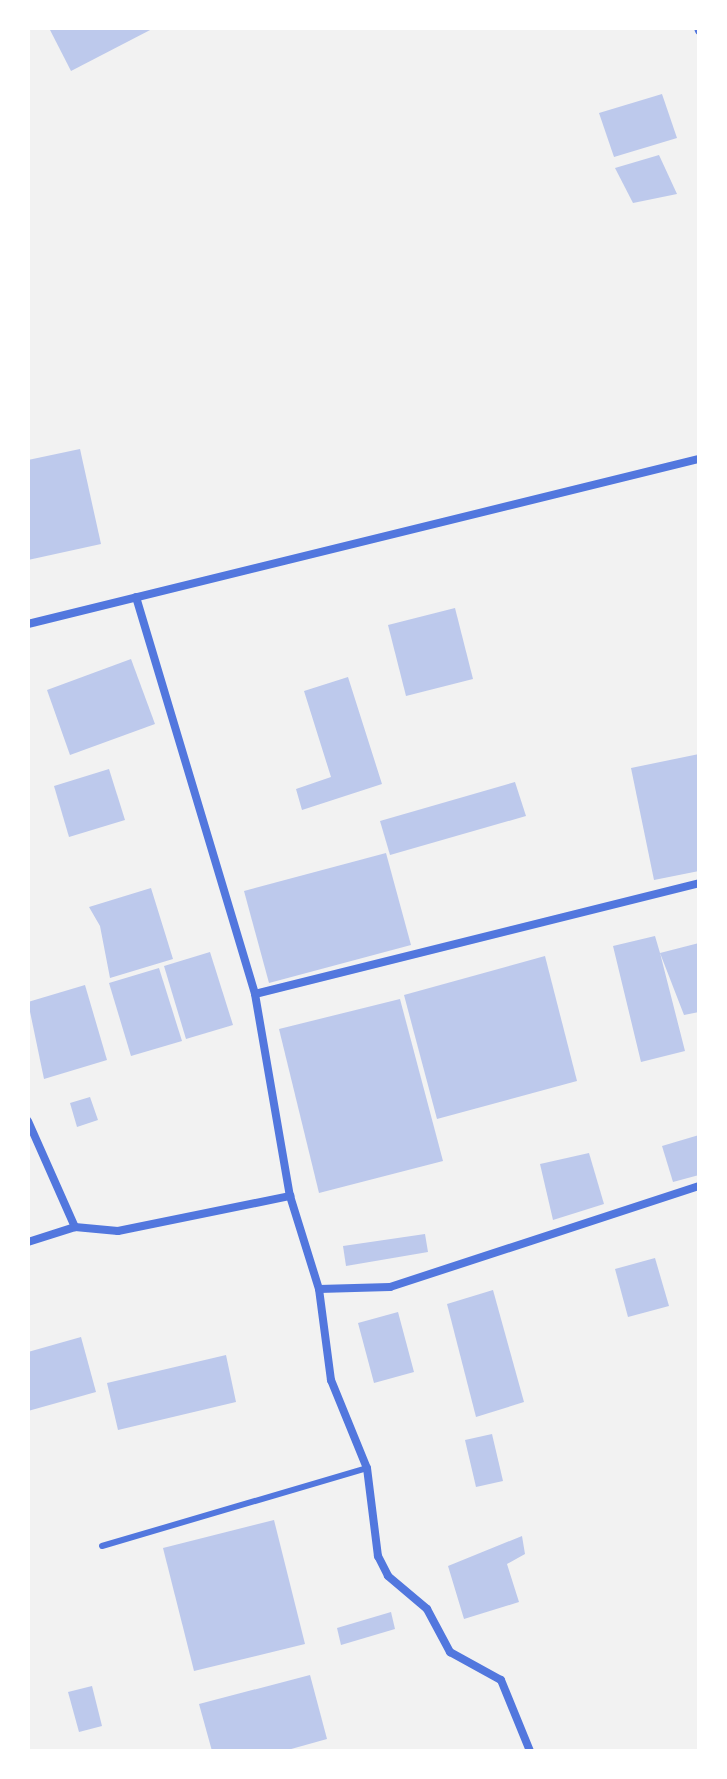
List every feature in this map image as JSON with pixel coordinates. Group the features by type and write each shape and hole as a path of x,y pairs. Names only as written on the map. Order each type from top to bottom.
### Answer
{"street":[{"path":"28,624 699,459"},
{"path":"136,597 255,994 290,1196 319,1289 331,1380 367,1468 373,1530 388,1576 427,1609 450,1652 501,1680 530,1751"},
{"path":"255,994 699,883"},
{"path":"28,1121 75,1227"},
{"path":"319,1289 390,1287 699,1186"},
{"path":"28,1242 75,1227 118,1231 290,1196"}],"lane":[{"path":"102,1546 367,1468"}],"building":[{"path":"49,28 154,28 71,71"},
{"path":"662,94 677,138 614,157 599,113"},
{"path":"659,155 677,194 633,203 615,168"},
{"path":"80,449 101,544 28,560 28,460"},
{"path":"455,608 473,679 406,696 388,625"},
{"path":"131,659 155,724 70,755 47,690"},
{"path":"348,677 382,784 302,810 296,789 331,777 304,691"},
{"path":"699,754 699,871 654,880 631,768"},
{"path":"109,769 125,820 69,837 54,786"},
{"path":"515,782 526,816 390,855 380,821"},
{"path":"386,853 411,945 269,983 244,891"},
{"path":"151,888 173,959 110,978 100,926 89,907"},
{"path":"655,936 685,1051 641,1062 613,946"},
{"path":"699,943 699,1012 684,1015 660,953"},
{"path":"210,952 233,1025 186,1039 164,966"},
{"path":"545,956 577,1081 437,1119 404,995"},
{"path":"159,968 182,1041 131,1056 109,983"},
{"path":"85,985 107,1060 44,1079 28,1002"},
{"path":"400,999 443,1161 319,1193 279,1029"},
{"path":"90,1097 98,1120 77,1127 70,1103"},
{"path":"699,1135 699,1175 673,1182 662,1146"},
{"path":"589,1153 604,1204 553,1220 540,1164"},
{"path":"425,1234 428,1252 346,1266 343,1246"},
{"path":"655,1258 669,1306 628,1317 615,1269"},
{"path":"493,1290 524,1402 476,1417 447,1304"},
{"path":"398,1312 414,1372 374,1383 358,1323"},
{"path":"81,1337 96,1392 28,1411 28,1352"},
{"path":"226,1355 236,1402 118,1430 107,1383"},
{"path":"492,1434 503,1481 476,1487 465,1440"},
{"path":"274,1520 305,1644 194,1671 163,1548"},
{"path":"522,1536 525,1554 507,1564 519,1602 464,1619 448,1566"},
{"path":"391,1612 395,1629 341,1645 337,1628"},
{"path":"310,1675 327,1739 284,1751 212,1751 199,1704"},
{"path":"92,1686 102,1726 79,1732 68,1692"}]}
